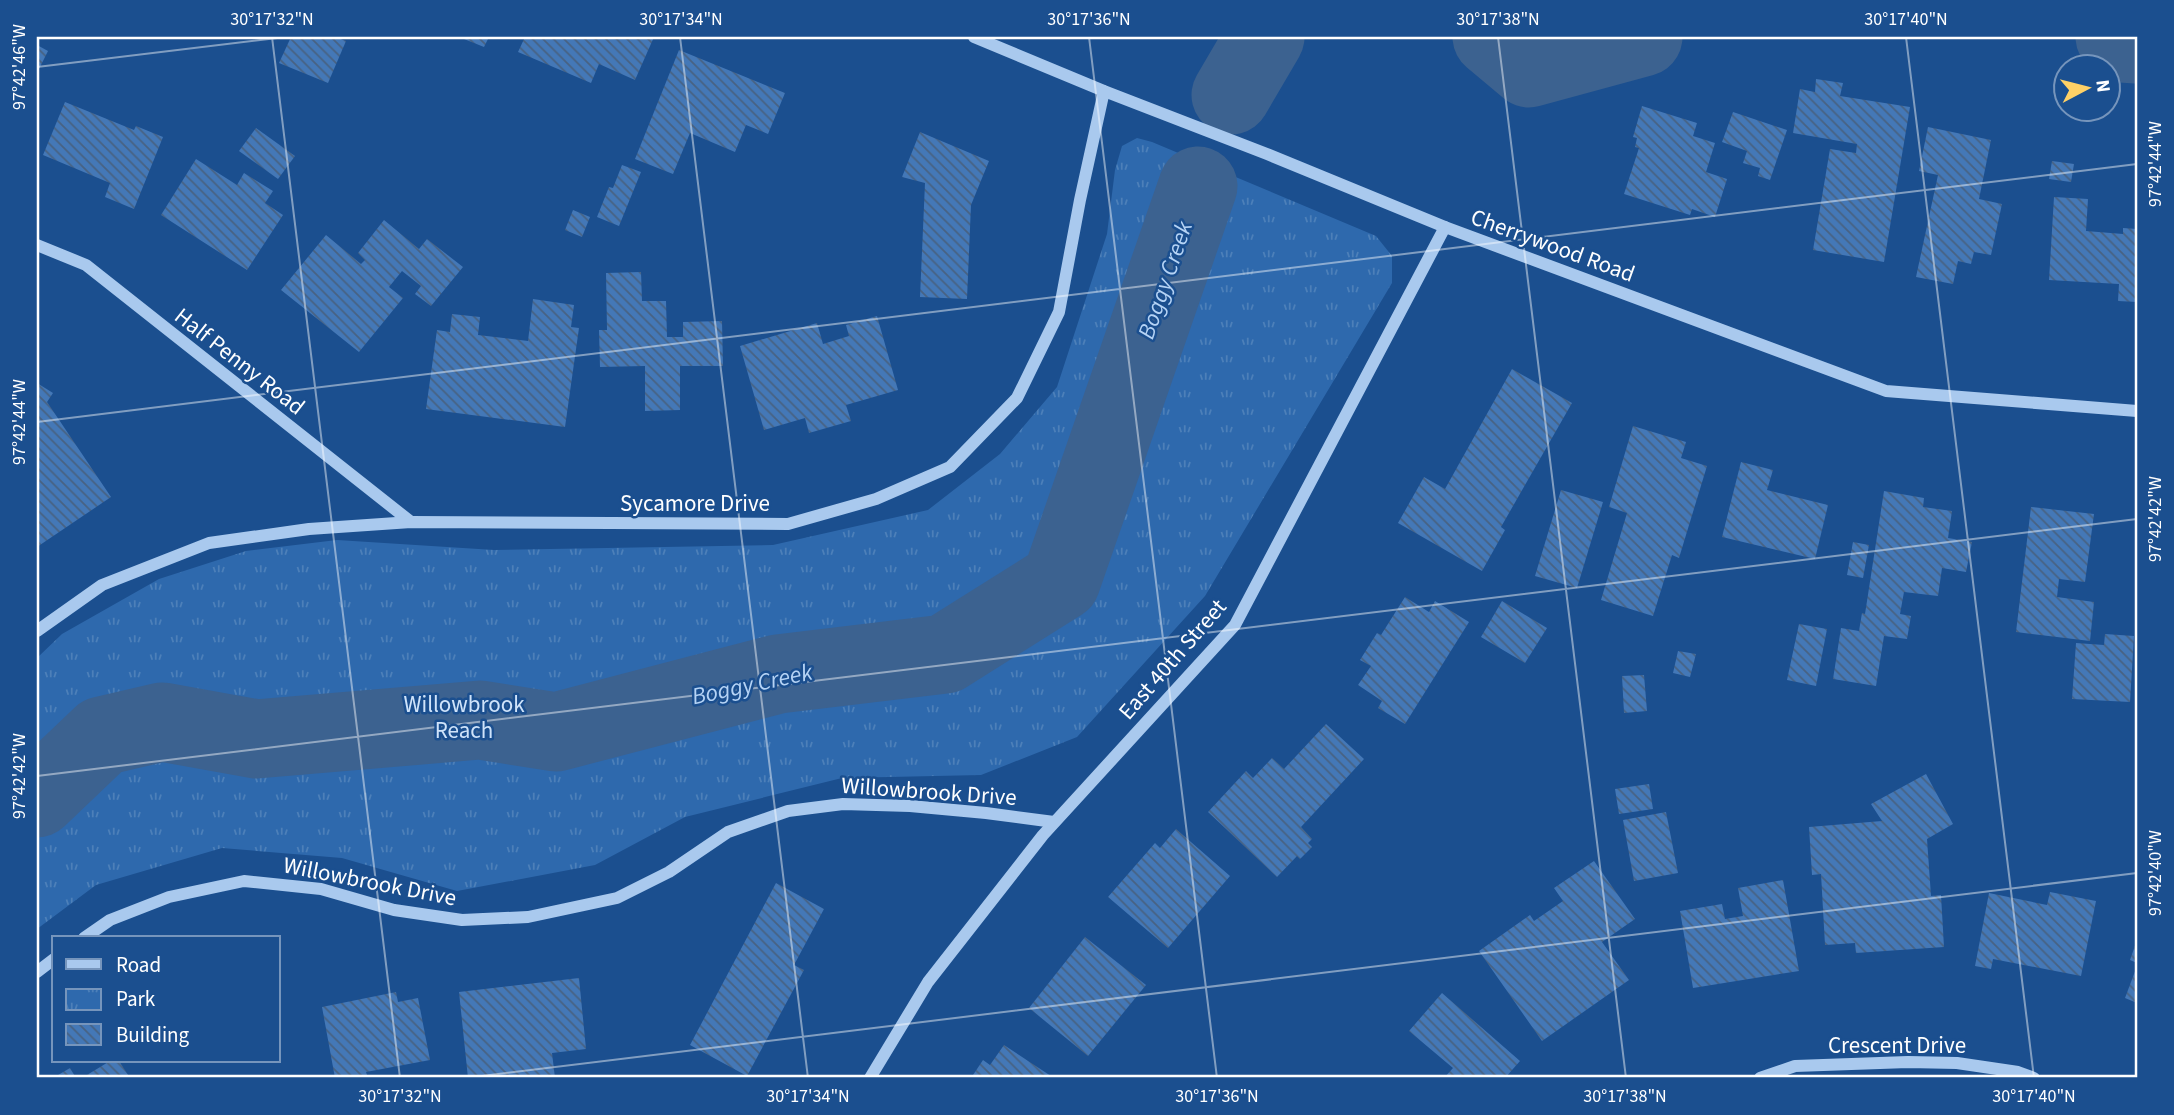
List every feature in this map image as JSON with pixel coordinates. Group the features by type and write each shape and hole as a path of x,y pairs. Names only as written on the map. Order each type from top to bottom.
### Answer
{"street":[{"name":"Cherrywood Road","path":"974,37 1445,227 1886,391 2137,411"},
{"name":"Sycamore Drive","path":"37,631 102,585 209,543 309,529 411,522 788,524 876,499 950,467 1017,398 1059,312 1104,91"},
{"name":"East 40th Street","path":"870,1078 928,982 1054,822 1235,625 1445,227"},
{"name":"Half Penny Road","path":"37,245 86,265 411,522"},
{"name":"Willowbrook Drive","path":"87,936 110,920 169,897 244,881 321,890 394,911 462,920 528,917 617,898 669,872 728,832 788,811 843,804 910,806 1054,822"},
{"path":"37,972 52,961"},
{"name":"Crescent Drive","path":"1760,1078 1796,1066 1908,1062 1957,1063 2018,1072 2034,1078"}],"green space":[{"name":"Willowbrook Reach","path":"1137,138 1376,236 1392,256 1392,283 1205,596 1077,737 981,775 842,778 685,817 595,865 457,891 342,858 222,848 96,885 37,929 37,658 62,634 159,579 246,551 337,540 494,550 773,545 928,510 1000,454 1057,387 1107,234 1115,170 1122,146"}],"building":[{"path":"291,37 335,37 346,41 328,83 279,63"},
{"path":"459,37 489,37 484,47"},
{"path":"525,37 654,37 635,80 599,64 591,83 518,52"},
{"path":"37,45 48,51 37,73"},
{"path":"679,50 785,93 768,134 746,125 735,152 690,133 673,174 635,159"},
{"path":"1816,79 1843,83 1840,96 1910,107 1884,262 1813,250 1830,149 1856,153 1857,144 1793,133 1800,89 1815,92"},
{"path":"65,102 134,130 136,126 163,137 134,209 105,197 110,183 43,155"},
{"path":"1642,106 1697,123 1693,136 1715,143 1706,172 1727,179 1715,217 1692,209 1690,215 1624,194 1639,148 1635,147 1637,138 1633,137"},
{"path":"1733,112 1787,130 1770,180 1758,176 1760,168 1743,163 1747,151 1722,142"},
{"path":"1928,127 1991,140 1979,199 2002,204 1991,255 1974,252 1971,264 1958,261 1953,284 1916,277 1938,175 1919,171"},
{"path":"256,128 295,156 278,179 239,151"},
{"path":"920,132 989,161 971,205 967,299 920,297 925,183 902,177"},
{"path":"196,159 237,185 244,173 273,191 265,203 283,215 247,270 161,215"},
{"path":"2052,161 2074,164 2071,182 2049,179"},
{"path":"622,165 641,172 619,226 597,217 609,187 613,188"},
{"path":"2054,197 2088,199 2086,231 2123,234 2123,228 2137,229 2137,302 2118,301 2119,284 2049,280"},
{"path":"573,210 590,217 582,237 565,230"},
{"path":"384,220 419,249 427,239 463,267 431,306 415,294 421,286 402,271 389,287 403,298 359,352 281,290 326,235 361,264 365,260 358,253"},
{"path":"641,272 642,301 666,301 667,337 683,337 683,322 722,321 723,366 680,366 680,410 645,411 645,366 600,367 599,330 607,330 606,273"},
{"path":"533,299 574,305 571,327 579,328 565,427 426,409 437,330 450,332 452,314 480,317 478,335 528,341"},
{"path":"877,316 898,390 846,405 851,421 809,433 805,418 764,430 740,346 817,323 823,344 849,336 846,325"},
{"path":"1512,369 1572,403 1501,527 1505,530 1482,571 1398,523 1424,477 1445,489"},
{"path":"37,383 53,393 47,402 111,497 37,547"},
{"path":"1633,426 1686,442 1681,458 1707,466 1679,558 1672,555 1653,616 1601,600 1627,513 1609,507"},
{"path":"1741,462 1773,470 1767,490 1828,505 1815,559 1722,537"},
{"path":"1561,490 1603,502 1577,588 1535,576"},
{"path":"1884,491 1924,498 1923,507 1952,511 1948,538 1972,542 1966,572 1942,568 1938,596 1904,592 1900,614 1911,616 1907,639 1884,636 1876,686 1833,679 1841,628 1859,631 1862,613 1865,614"},
{"path":"2031,507 2094,514 2085,582 2059,579 2057,597 2094,602 2090,641 2016,632"},
{"path":"1853,542 1869,545 1863,578 1847,575"},
{"path":"1405,597 1429,612 1435,601 1469,622 1405,724 1378,708 1382,701 1358,685 1371,666 1360,660 1377,633 1381,635"},
{"path":"1502,601 1547,628 1525,663 1481,637"},
{"path":"1799,624 1827,629 1816,686 1787,680"},
{"path":"2105,634 2134,636 2130,702 2072,699 2076,643 2104,645"},
{"path":"1678,651 1696,654 1690,677 1673,673"},
{"path":"1644,675 1647,711 1624,713 1622,676"},
{"path":"1326,724 1364,759 1301,827 1312,839 1308,843 1312,847 1300,859 1297,856 1277,877 1208,812 1246,771 1253,778 1272,758 1284,769"},
{"path":"1926,774 1953,824 1927,839 1931,896 1941,895 1944,947 1856,953 1855,943 1825,945 1821,874 1812,875 1809,827 1882,821 1871,804"},
{"path":"1649,784 1653,809 1619,814 1615,789"},
{"path":"1666,812 1678,873 1634,881 1623,820"},
{"path":"1176,829 1230,876 1168,948 1108,897 1155,843 1160,848"},
{"path":"1594,861 1635,919 1602,942 1629,980 1542,1041 1479,951 1530,915 1534,921 1563,901 1554,888"},
{"path":"1783,880 1799,971 1693,988 1680,911 1722,904 1725,919 1743,916 1738,888"},
{"path":"776,883 824,909 794,965 804,970 747,1076 690,1045"},
{"path":"2050,892 2096,901 2081,976 1993,959 1991,969 1975,966 1989,893 2047,905"},
{"path":"1085,937 1146,985 1088,1056 1029,1008"},
{"path":"2137,940 2137,963 2130,960"},
{"path":"2137,966 2137,1003 2125,998"},
{"path":"579,978 586,1049 552,1053 555,1078 468,1078 459,992"},
{"path":"396,992 398,1002 418,998 430,1060 366,1072 368,1078 335,1078 322,1007"},
{"path":"1442,993 1520,1061 1505,1078 1444,1078 1453,1068 1409,1031"},
{"path":"1004,1045 1054,1078 971,1078 983,1060 990,1065"},
{"path":"108,1062 120,1062 130,1078 82,1078"},
{"path":"70,1068 76,1078 53,1078"}],"waterway":[{"name":"Boggy Creek","path":"1231,95 1265,37"},
{"name":"Boggy Creek","path":"1492,37 1529,68 1643,37"},
{"name":"Boggy Creek","path":"2115,37 2122,43 2137,44"},
{"name":"Boggy Creek","path":"37,798 102,736 162,722 257,739 480,720 556,732 778,674 945,654 1061,581 1198,186"}]}
